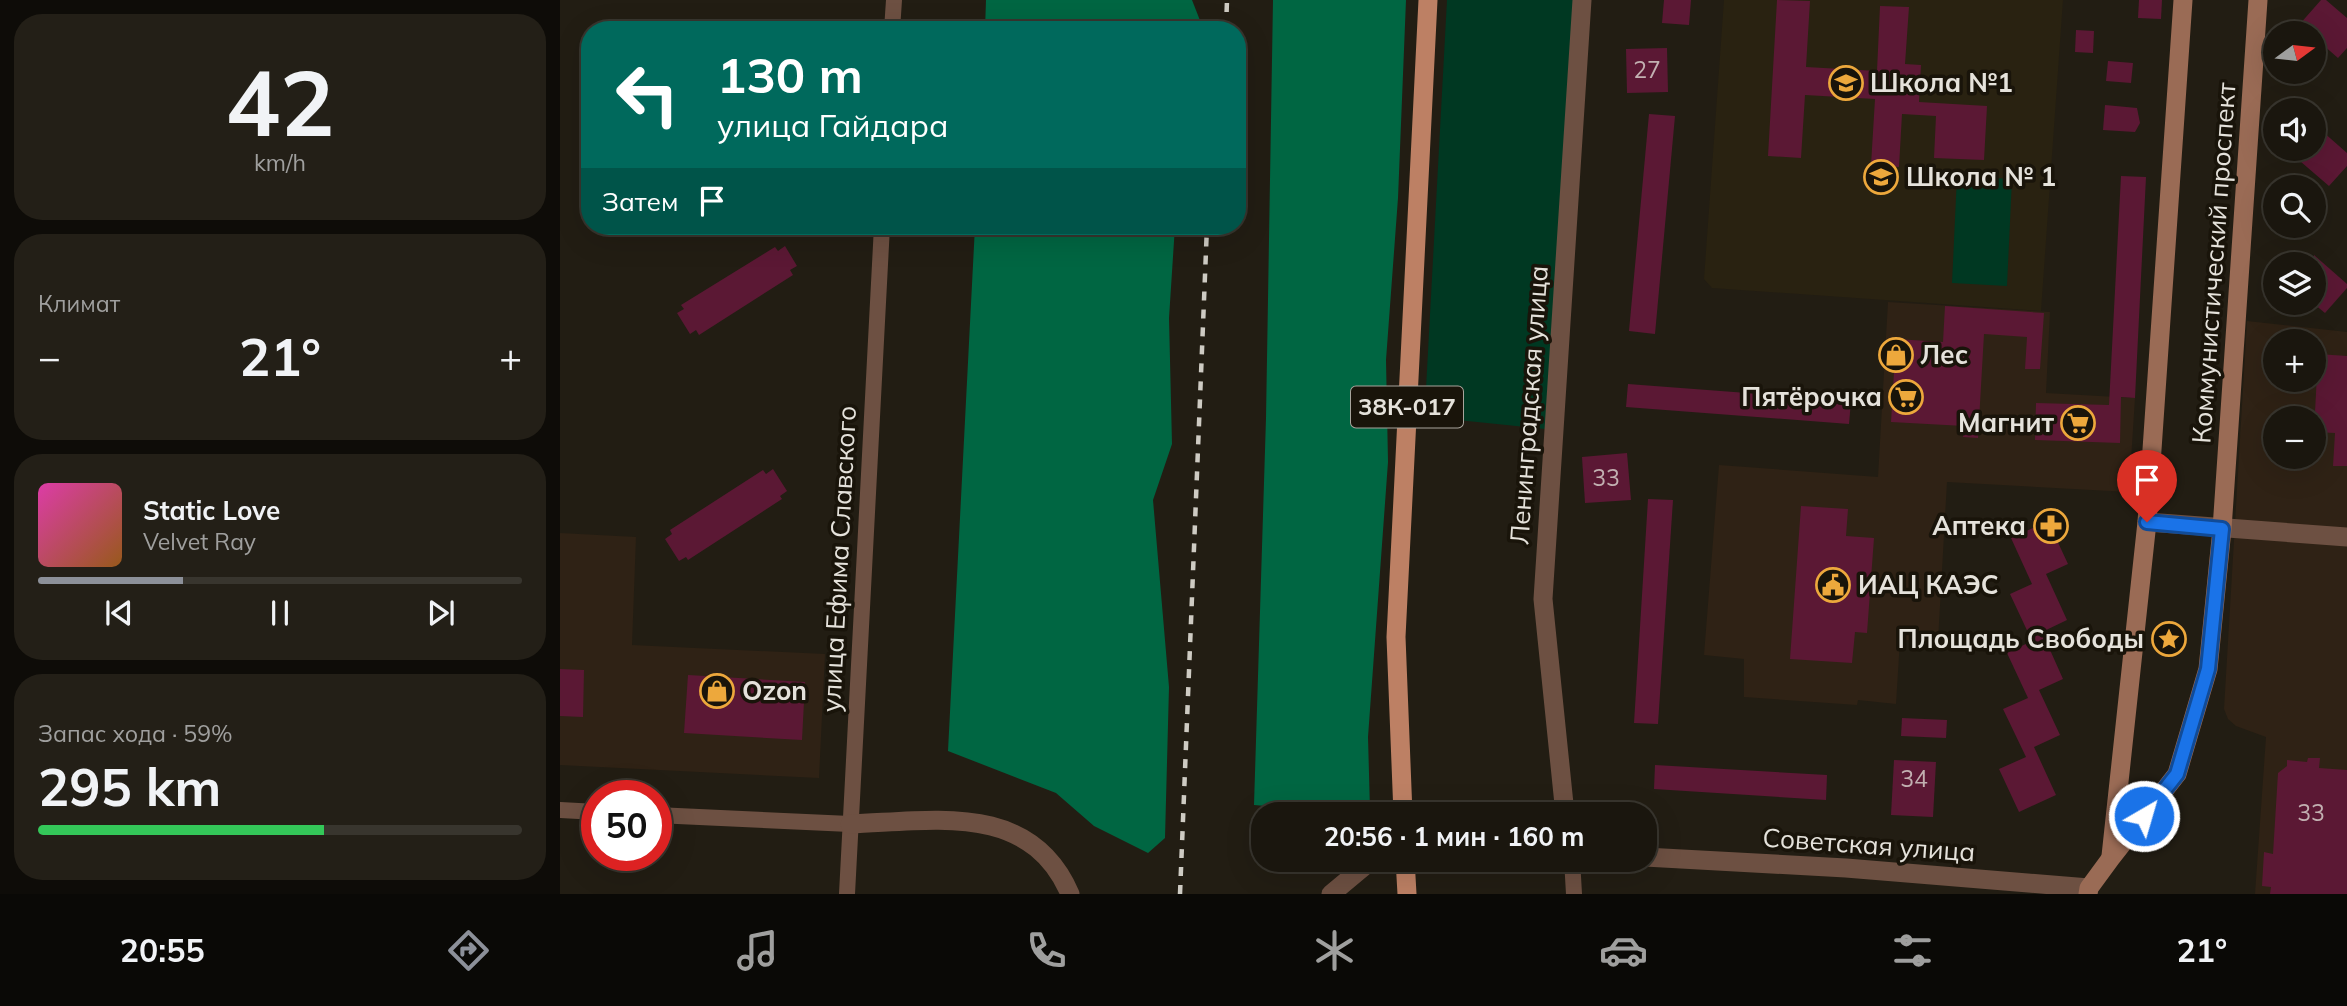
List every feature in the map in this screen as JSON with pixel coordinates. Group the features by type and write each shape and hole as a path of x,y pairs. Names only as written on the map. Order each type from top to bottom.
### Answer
{"main road":[{"name":"38К-017","path":"1403,802 1396,637 1428,0"},
{"name":"Коммунистический проспект","path":"2110,858 2147,522 2183,0"},
{"name":"Коммунистический проспект","path":"2089,891 2110,858 2177,774 2208,669 2222,529 2258,0"},
{"path":"1406,872 1407,894"}],"street":[{"path":"893,21 894,0"},
{"name":"Ленинградская улица","path":"1564,802 1543,599 1582,0"},
{"name":"улица Ефима Славского","path":"847,894 881,235"},
{"path":"2147,522 2347,537"},
{"path":"560,810 581,811"},
{"path":"672,816 850,824 979,822 1018,833 1053,862 1070,894"},
{"name":"Советская улица","path":"1657,858 1846,868 2089,891"},
{"path":"1331,894 1357,872"},
{"path":"1573,872 1574,894"}],"shaded area":[{"name":"Школа № 1","path":"1724,0 2063,0 2041,311 1712,288 1704,279"},
{"path":"1888,302 2050,312 2046,393 2135,398 2129,492 1947,482 1938,641 1900,640 1896,704 1858,700 1857,705 1744,697 1744,659 1704,655 1719,465 1878,477"},
{"path":"2247,321 2320,329 2263,329 2263,392 2326,392 2326,330 2347,332 2347,894 2255,894 2266,737 2236,726 2228,719 2224,709"},
{"path":"560,533 636,537 632,645 825,654 819,778 560,765"}],"green space":[{"path":"986,0 1192,0 1200,21 985,21"},
{"path":"1273,0 1406,0 1398,198 1386,360 1388,462 1368,737 1370,802 1254,802 1266,418"},
{"path":"1447,0 1575,0 1545,429 1428,417 1425,407"},
{"path":"1957,176 2012,179 2007,286 1952,283"},
{"path":"975,235 1174,235 1169,318 1172,444 1153,500 1169,687 1165,838 1148,853 1094,826 1056,793 948,751"}],"building":[{"path":"1664,0 1691,0 1689,25 1662,23"},
{"name":"Школа №1","path":"1777,0 1810,1 1806,67 1877,71 1880,6 1909,7 1905,64 1921,65 1919,102 1987,106 1984,160 1934,158 1936,116 1902,114 1899,167 1871,165 1875,99 1805,95 1801,158 1768,156"},
{"path":"2139,0 2162,0 2161,19 2138,18"},
{"path":"2321,0 2326,0 2347,18 2347,48 2338,58 2326,48 2326,21 2303,21"},
{"path":"2076,30 2094,31 2093,53 2075,52"},
{"path":"1667,48 1668,92 1627,93 1626,49"},
{"path":"2108,61 2133,63 2131,83 2106,81"},
{"path":"2105,105 2137,108 2140,123 2135,132 2103,130"},
{"path":"1649,114 1675,116 1655,334 1629,331"},
{"path":"2326,135 2347,153 2347,166 2329,186 2326,183 2326,175 2316,175 2300,161 2326,161"},
{"path":"2121,176 2146,177 2135,398 2121,397 2120,443 2035,440 2036,403 2109,405"},
{"path":"785,246 797,266 790,270 793,275 699,335 696,330 690,334 677,313 684,309 681,305 775,247 778,251"},
{"path":"2326,266 2347,284 2347,288 2326,312"},
{"path":"1945,306 2044,313 2040,369 2025,369 2027,337 1984,334 1978,438 1963,437 1964,426 1891,422 1896,339 1943,342"},
{"path":"2326,355 2347,356 2347,466 2333,466 2335,433 2326,433 2326,406 2315,406 2316,392 2326,392"},
{"path":"1628,384 1851,401 1849,424 1626,407"},
{"path":"1627,453 1631,500 1585,503 1582,457"},
{"path":"773,469 787,491 780,496 782,499 688,560 686,557 679,561 665,539 672,534 670,530 763,470 766,474"},
{"path":"1648,499 1673,500 1658,724 1634,723"},
{"name":"ИАЦ КАЭС","path":"1801,506 1848,509 1846,536 1874,538 1867,633 1855,632 1852,663 1790,659"},
{"path":"2048,521 2068,564 2046,574 2067,620 2042,632 2063,679 2039,690 2060,735 2034,747 2056,795 2019,812 1999,769 2026,757 2003,709 2028,698 2007,653 2032,641 2010,594 2032,584 2011,538"},
{"path":"560,669 584,670 583,717 560,716"},
{"path":"688,675 805,682 802,740 684,733"},
{"path":"1902,718 1947,720 1946,738 1901,736"},
{"path":"2308,758 2320,758 2319,768 2347,770 2347,894 2270,894 2271,887 2262,886 2264,852 2273,854 2278,773 2287,766 2287,760 2307,762"},
{"path":"1894,760 1936,762 1933,817 1891,815"},
{"path":"1655,765 1827,775 1826,800 1654,789"}],"railway":[{"path":"1226,21 1227,0"},
{"path":"1180,894 1207,235"}],"place":[{"name":"Школа №1","path":"1846,83"},
{"name":"Школа № 1","path":"1881,177"},
{"name":"Лес","path":"1896,355"},
{"name":"Пятёрочка","path":"1906,397"},
{"name":"Магнит","path":"2078,423"},
{"name":"Аптека","path":"2051,526"},
{"name":"ИАЦ КАЭС","path":"1833,585"},
{"name":"Площадь Свободы","path":"2169,639"},
{"name":"Ozon","path":"717,691"}],"route":[{"path":"2144,816 2177,774 2208,669 2222,529 2147,522"}]}
